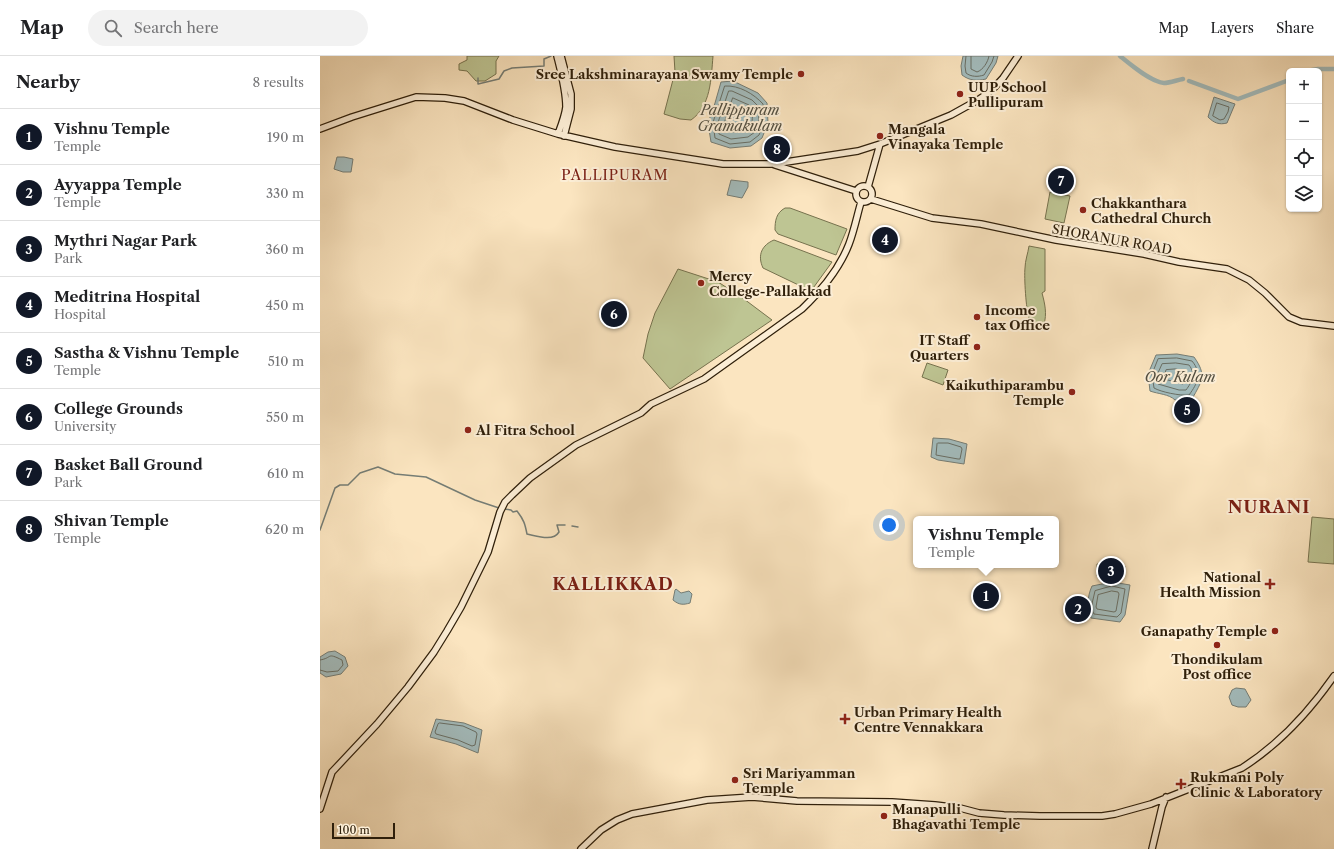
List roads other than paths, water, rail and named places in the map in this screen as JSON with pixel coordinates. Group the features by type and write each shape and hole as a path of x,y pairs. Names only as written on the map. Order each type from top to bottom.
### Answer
{"main road":[{"path":"557,56 566,108 561,135"},
{"path":"561,56 571,94 571,109 561,135"},
{"path":"320,129 352,117 416,97 441,98 464,101 513,120 561,135 615,147 723,164 773,164 858,151 880,144 951,115 992,91 1018,56"},
{"path":"856,191 857,199 861,202 866,203 871,199 872,193 868,187 880,144"},
{"path":"773,164 856,191"},
{"path":"856,191 860,187 868,187"},
{"name":"SHORANUR ROAD","path":"871,199 932,218 981,224 1056,240 1227,269 1249,280 1265,293 1289,317 1301,322 1334,326"},
{"path":"320,809 332,772 377,724 408,687 434,652 447,631 461,607 488,552 500,512 505,502 530,478 576,445 640,413 651,404 674,395 704,379 802,309 815,297 841,261 849,244 861,202"},
{"path":"581,849 601,830 632,814 707,800 752,797 797,801 892,802 935,805 960,808 979,813 1004,815 1079,817 1115,814 1151,804 1242,768 1253,761 1286,733 1304,714 1334,676"},
{"path":"1152,849 1162,807 1166,797"}],"water":[{"path":"963,56 998,56 996,63 986,79 977,80 962,75 961,66"},
{"name":"Pallippuram Gramakulam","path":"733,81 758,93 767,103 768,123 762,138 751,146 730,148 711,142 708,123 721,82"},
{"path":"1214,97 1235,104 1227,123 1217,123 1208,117"},
{"path":"337,157 353,159 351,172 343,172 334,169"},
{"path":"731,180 748,182 748,187 742,198 727,195"},
{"name":"Oor Kulam","path":"1177,354 1194,357 1201,369 1202,378 1192,399 1175,400 1167,395 1150,391 1148,374 1156,355"},
{"path":"933,438 949,439 967,444 964,464 938,460 931,457"},
{"path":"1112,582 1130,585 1125,615 1120,622 1091,618 1088,602 1092,586"},
{"path":"676,589 681,593 689,591 692,594 690,603 681,604 673,600"},
{"path":"335,651 345,657 348,666 341,674 326,677 320,673 320,657 328,652"},
{"path":"1236,688 1245,689 1251,700 1246,707 1232,705 1229,697 1232,690"},
{"path":"436,719 464,723 482,730 478,753 456,744 430,737"}],"waterway":[{"path":"478,78 478,84 499,79 504,71 512,68 544,66 544,59 551,56"},
{"path":"1120,56 1153,80 1166,83 1183,79"},
{"path":"1322,69 1334,69"},
{"path":"1189,81 1238,99 1286,81"},
{"path":"320,530 335,488 340,485 348,485 360,473 378,467 395,474 426,477 475,500 499,508"},
{"path":"504,509 511,510 513,512 517,511 524,522 527,534 549,538 553,537 559,532 557,525 565,525"},
{"path":"572,526 578,527"}],"place":[{"name":"Sree Lakshminarayana Swamy Temple","path":"801,74"},
{"name":"UUP School Pullipuram","path":"960,94"},
{"name":"Mangala Vinayaka Temple","path":"880,136"},
{"name":"Shivan Temple","path":"777,149"},
{"name":"Basket Ball Ground","path":"1061,181"},
{"name":"Chakkanthara Cathedral Church","path":"1083,210"},
{"name":"Meditrina Hospital","path":"885,240"},
{"name":"Mercy College-Pallakkad","path":"701,283"},
{"name":"College Grounds","path":"614,314"},
{"name":"Income tax Office","path":"977,317"},
{"name":"IT Staff Quarters","path":"977,347"},
{"name":"Kaikuthiparambu Temple","path":"1072,392"},
{"name":"Sastha & Vishnu Temple","path":"1187,410"},
{"name":"Al Fitra School","path":"468,430"},
{"name":"Mythri Nagar Park","path":"1111,571"},
{"name":"National Health Mission","path":"1270,584"},
{"name":"Vishnu Temple","path":"986,596"},
{"name":"Ayyappa Temple","path":"1078,609"},
{"name":"Ganapathy Temple","path":"1275,631"},
{"name":"Thondikulam Post office","path":"1217,645"},
{"name":"Urban Primary Health Centre Vennakkara","path":"845,719"},
{"name":"Sri Mariyamman Temple","path":"735,780"},
{"name":"Rukmani Poly Clinic & Laboratory","path":"1181,784"},
{"name":"Manapulli Bhagavathi Temple","path":"884,816"}],"district":[{"name":"PALLIPURAM","path":"615,175"},
{"name":"NURANI","path":"1269,507"},
{"name":"KALLIKKAD","path":"613,584"}]}
